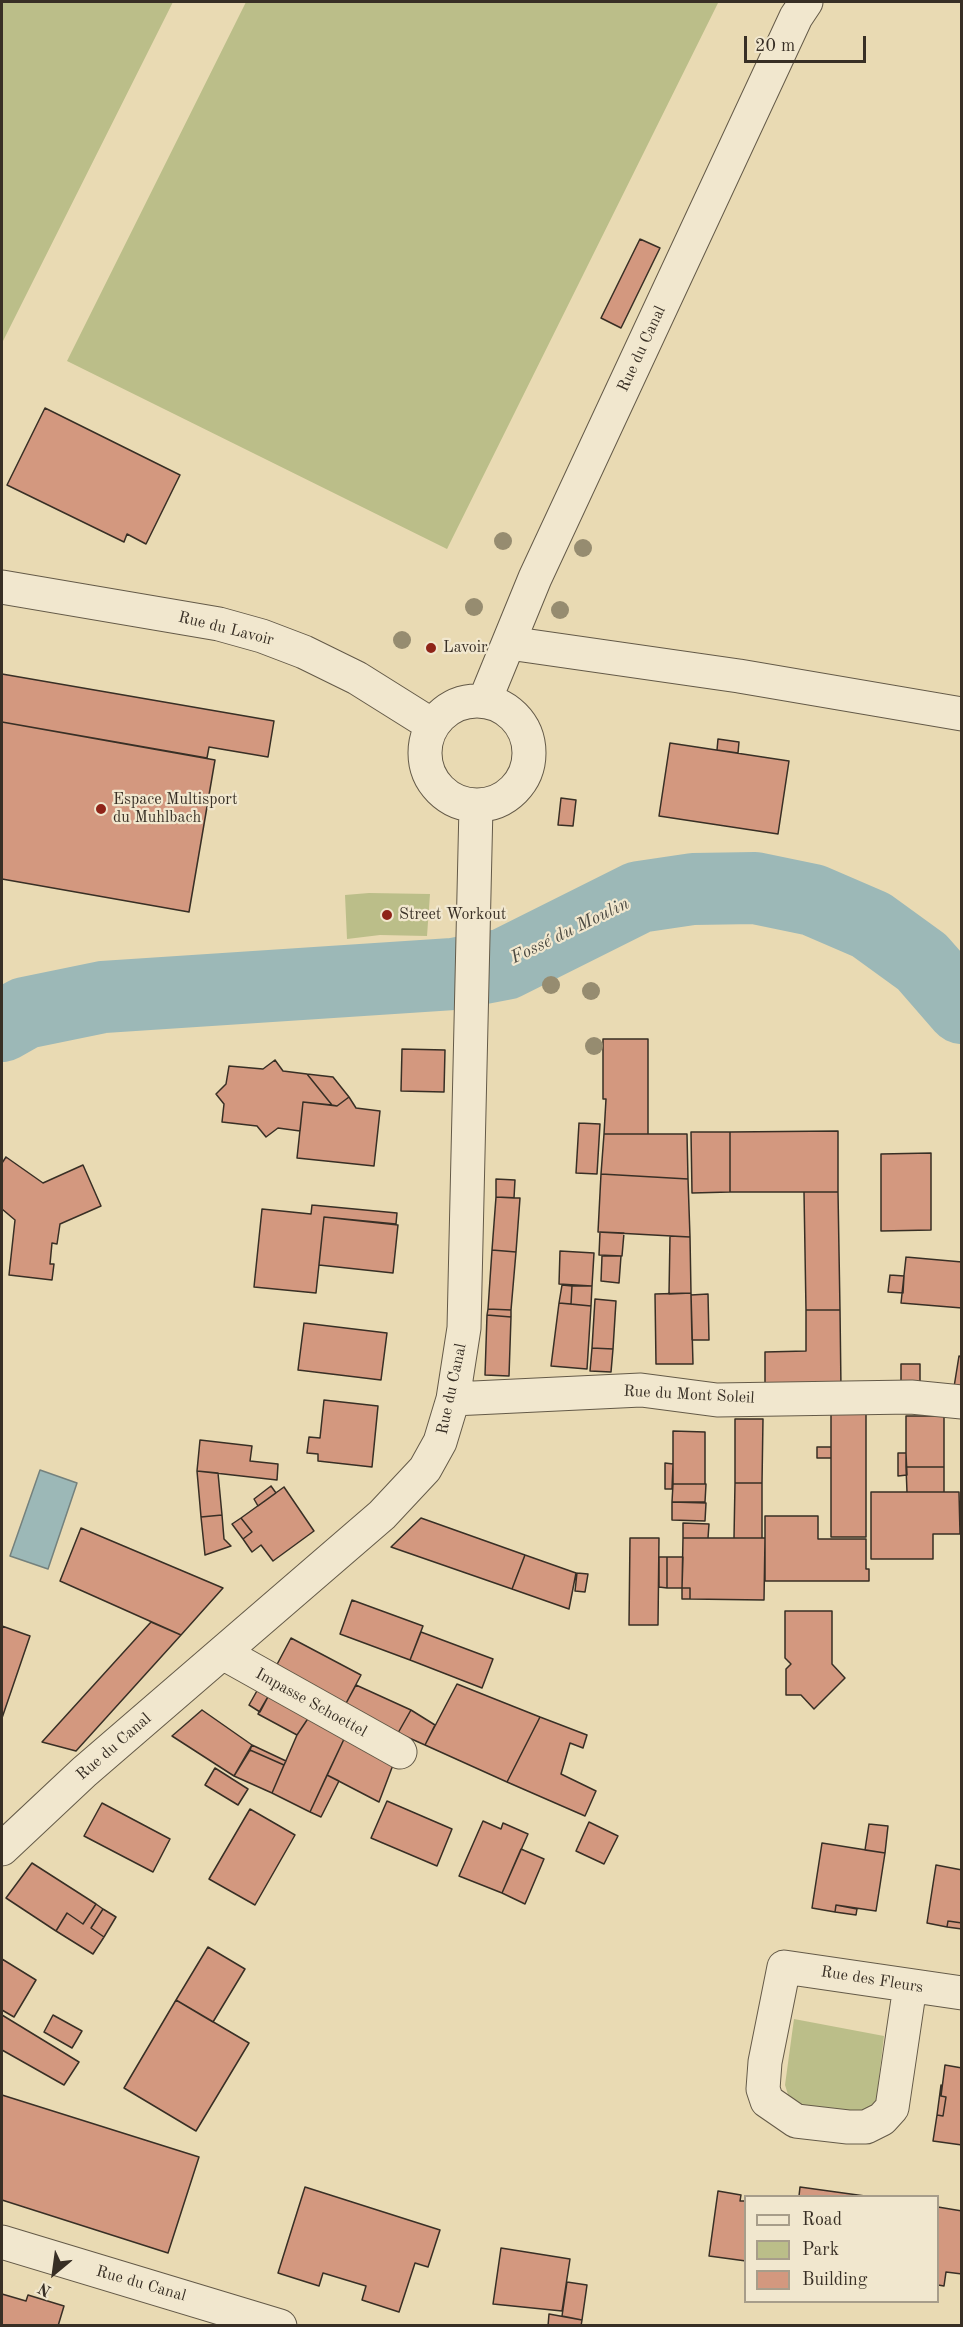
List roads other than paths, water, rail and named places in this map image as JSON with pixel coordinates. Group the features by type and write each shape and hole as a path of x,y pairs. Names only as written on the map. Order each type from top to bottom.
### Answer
{"street":[{"name":"Rue du Canal","path":"485,700 535,578 796,17 806,2"},
{"name":"Rue du Lavoir","path":"2,587 219,624 262,636 304,652 357,678 432,725"},
{"path":"509,643 739,676 962,714"},
{"path":"485,700 506,709 522,725 530,747 529,769 517,789 498,802 476,806 454,801 437,788 426,768 424,746 432,725 446,710 464,702 485,700"},
{"name":"Rue du Canal","path":"2,1849 15,1819 223,1653 337,1556 407,1491 425,1469 440,1442 453,1399 464,1328 476,806"},
{"name":"Rue du Mont Soleil","path":"453,1399 641,1390 717,1400 910,1397 962,1402"},
{"name":"Impasse Schoettel","path":"223,1653 400,1752"},
{"name":"Rue des Fleurs","path":"910,1986 892,2108 882,2119 866,2127 796,2121 767,2101 763,2089 765,2062 784,1966 962,1994"},
{"name":"Rue du Canal","path":"2,2242 280,2325"}],"water":[{"path":"40,1470 77,1483 48,1569 10,1556"}],"waterway":[{"name":"Fossé du Moulin","path":"2,1026 25,1013 103,997 453,974 505,964 639,897 693,889 755,888 813,900 871,925 922,962 962,1008"}],"place":[{"name":"Lavoir","path":"431,648"},
{"name":"Espace Multisport du Muhlbach","path":"101,809"},
{"name":"Street Workout","path":"387,915"}]}
